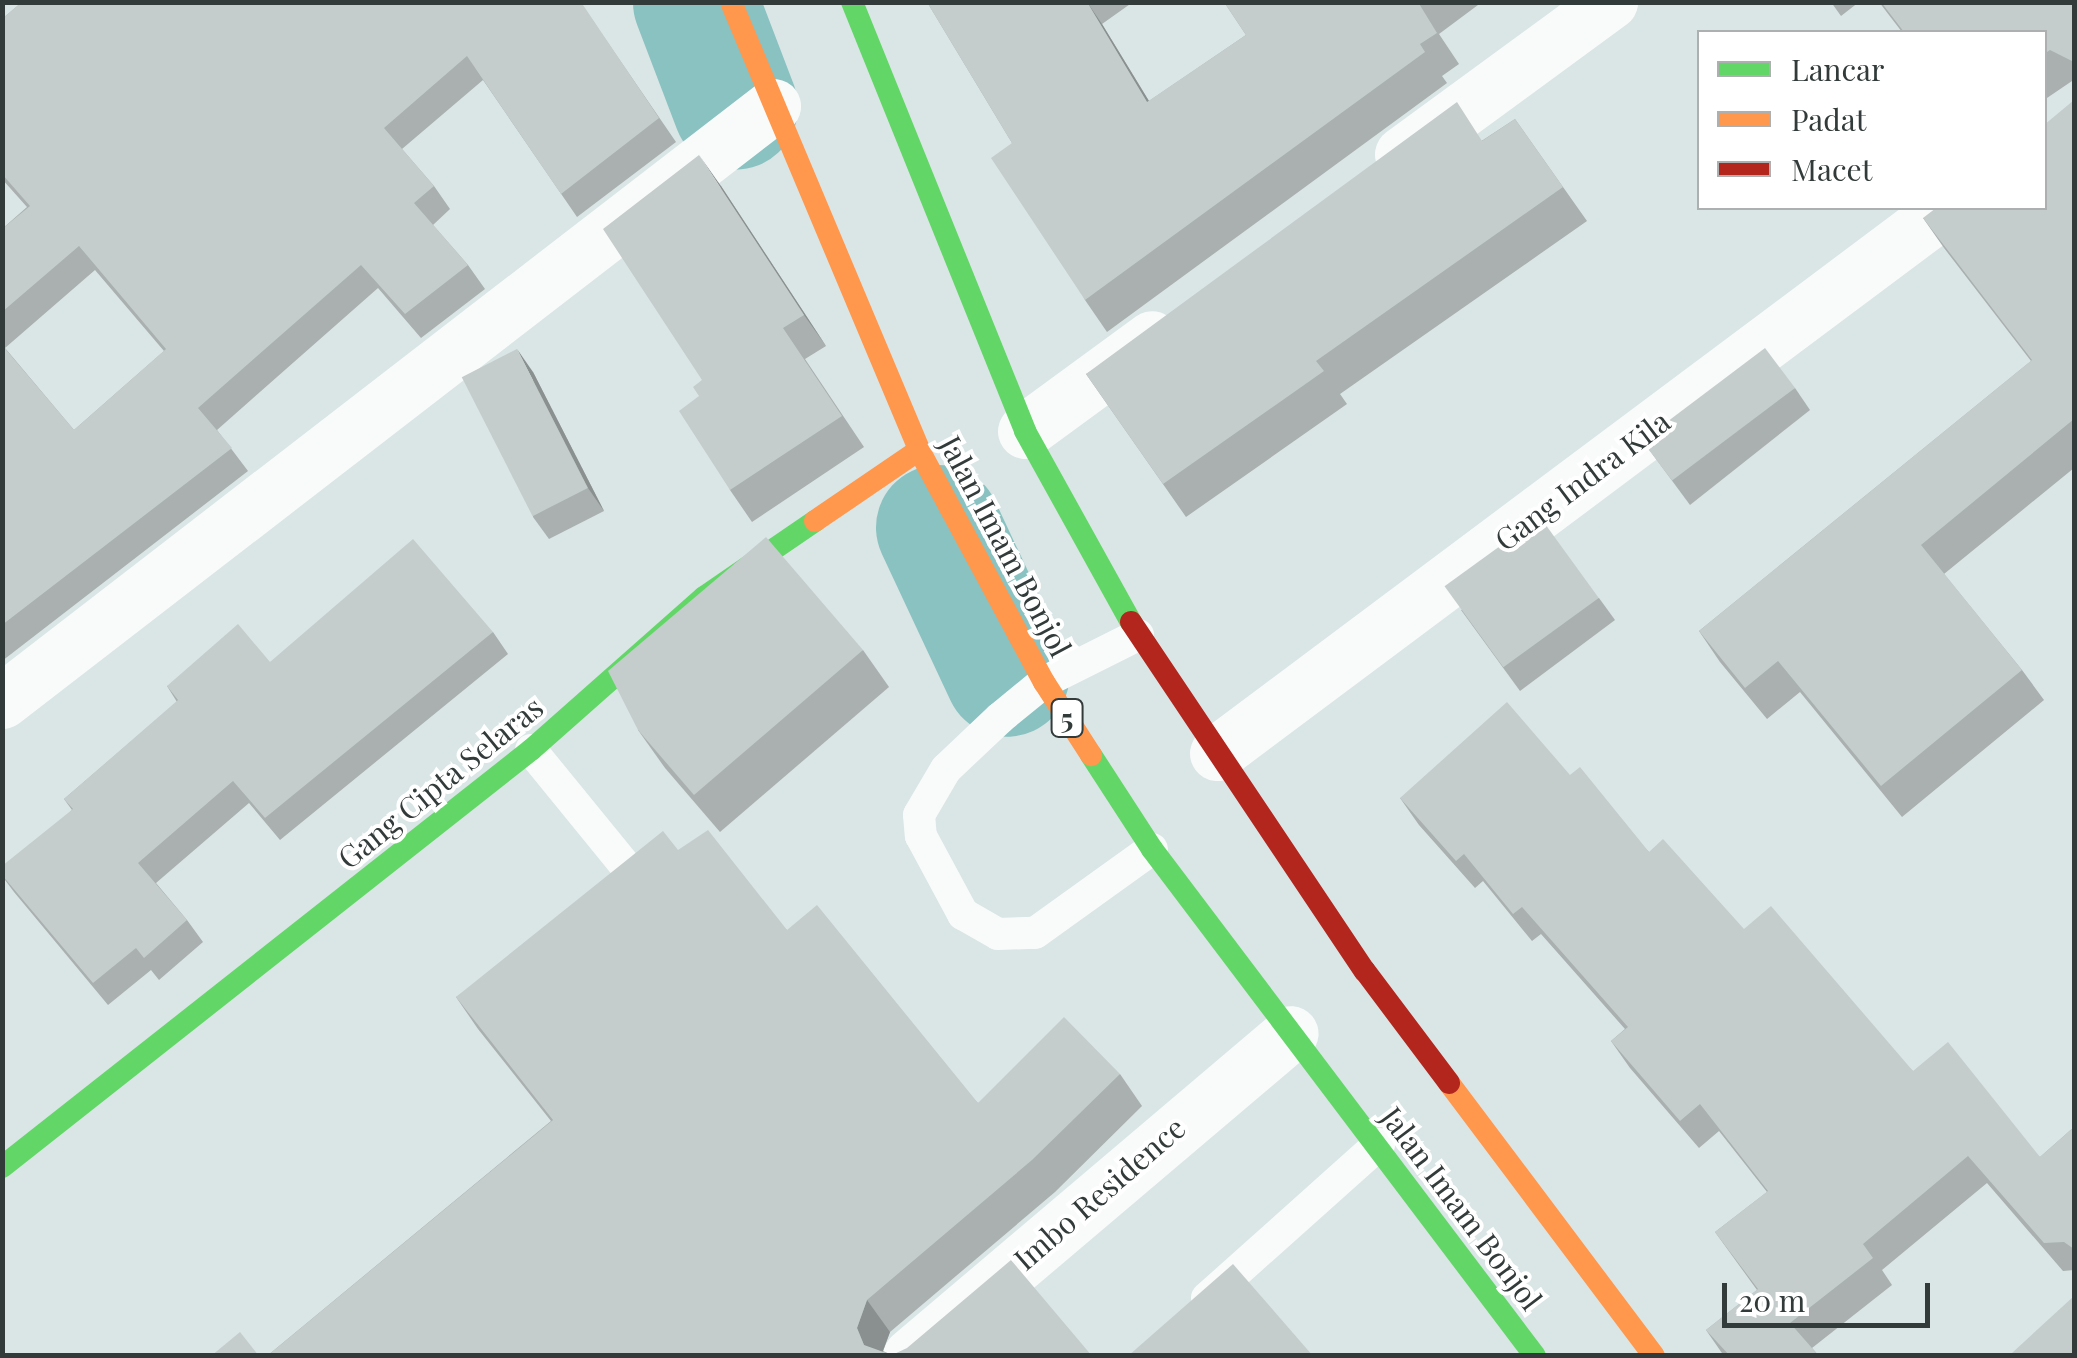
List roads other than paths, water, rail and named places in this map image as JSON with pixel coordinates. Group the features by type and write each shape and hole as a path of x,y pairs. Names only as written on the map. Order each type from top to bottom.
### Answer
{"main road":[{"name":"Jalan Imam Bonjol","path":"731,2 920,450 1044,682 1152,849 1379,1144 1534,1356"},
{"path":"852,2 1025,431 1138,635 1365,971 1654,1356"},
{"name":"Gang Cipta Selaras","path":"2,1167 531,750 704,596 920,450"}],"street":[{"path":"1357,188 1610,2"},
{"path":"2,700 773,106"},
{"name":"Gang Indra Kila","path":"1217,753 1943,210"},
{"path":"1025,431 1199,304"},
{"name":"Imbo Residence","path":"910,1356 1290,1033"}],"lane":[{"path":"1138,635 1044,682 946,769 919,815 921,836 963,914 998,934 1035,933 1152,849"},
{"path":"531,750 628,868"},
{"path":"1179,1323 1379,1144"}],"waterway":[{"path":"695,2 735,107"},
{"path":"938,527 1007,674"}]}
